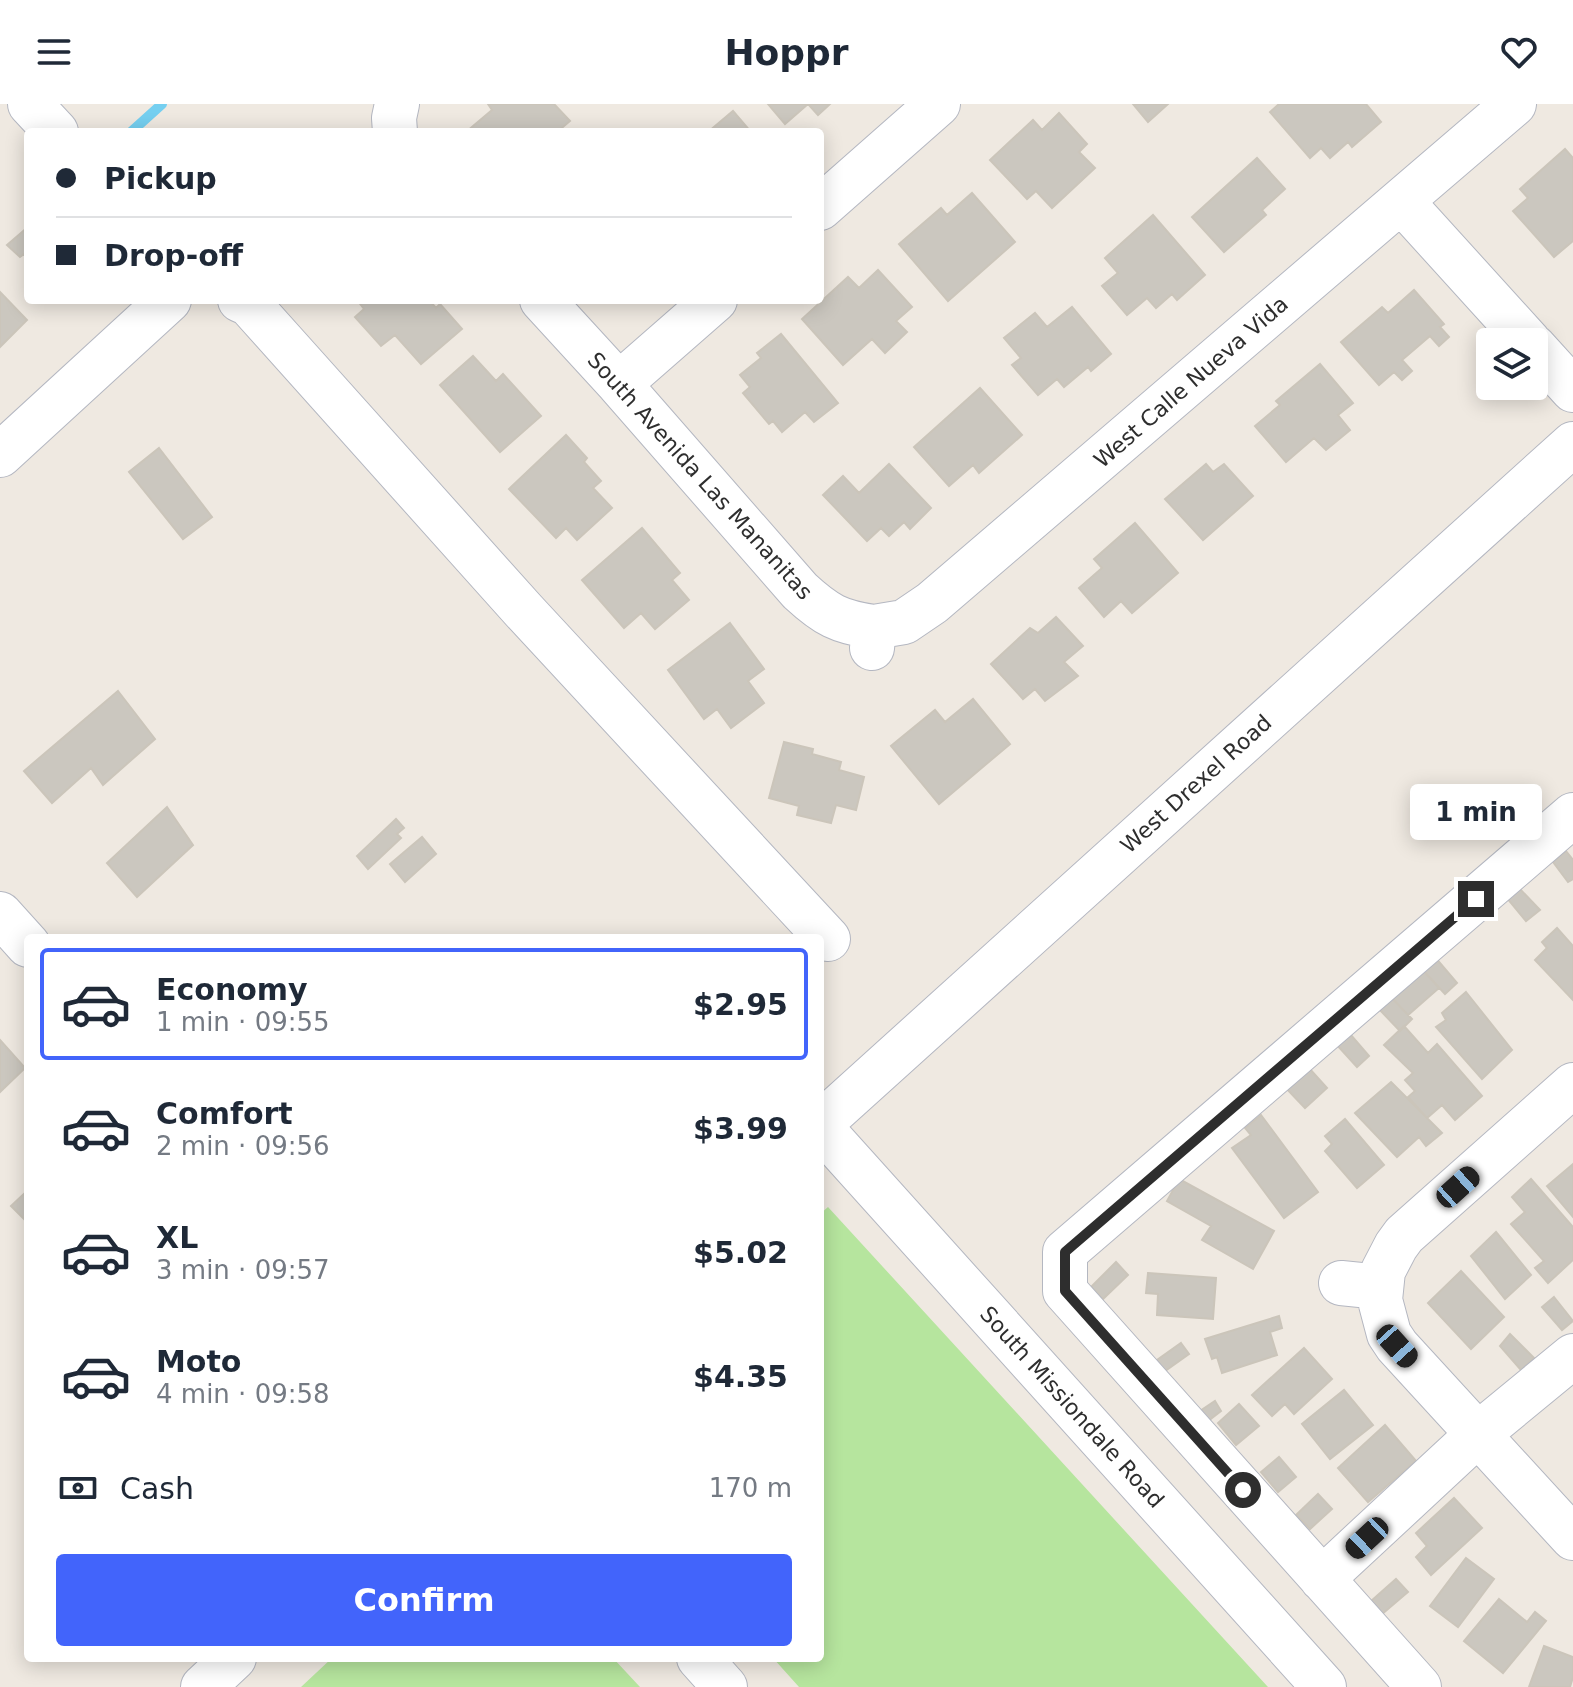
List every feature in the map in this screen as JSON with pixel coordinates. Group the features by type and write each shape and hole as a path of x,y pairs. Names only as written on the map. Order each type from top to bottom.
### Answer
{"street":[{"path":"824,204 938,104"},
{"name":"West Calle Nueva Vida","path":"873,637 904,622 932,603 1514,104"},
{"path":"1402,202 1516,328"},
{"path":"0,455 165,304"},
{"path":"249,304 524,611 823,934"},
{"name":"South Avenida Las Mananitas","path":"546,304 800,591 823,612 873,637"},
{"path":"619,384 710,304"},
{"path":"1548,362 1573,390"},
{"name":"West Drexel Road","path":"824,1121 1573,444"},
{"path":"1419,1687 1065,1291 1065,1252 1573,815"},
{"path":"824,935 828,939"},
{"path":"1573,1085 1404,1235 1389,1257 1360,1285 1380,1300 1389,1334 1573,1538"},
{"name":"South Missiondale Road","path":"824,1129 1324,1687"},
{"path":"1322,1579 1477,1435 1573,1356"},
{"path":"203,1687 230,1662"},
{"path":"703,1662 725,1687"}],"green space":[{"path":"828,1207 1268,1687 799,1687 777,1662 824,1662 824,1210"},
{"path":"328,1662 617,1662 640,1687 301,1687"}],"building":[{"path":"488,104 554,104 570,121 562,128 471,128 492,110"},
{"path":"768,104 808,104 785,124"},
{"path":"808,104 830,104 818,115"},
{"path":"1133,104 1168,104 1148,122"},
{"path":"1279,104 1366,104 1381,122 1352,147 1348,142 1330,158 1321,148 1310,158 1270,112"},
{"path":"733,111 748,128 713,128"},
{"path":"1059,113 1087,144 1079,152 1095,168 1052,208 1036,191 1027,199 990,160 1033,120 1042,130"},
{"path":"1565,149 1573,158 1573,241 1554,257 1513,211 1528,198 1520,189"},
{"path":"1257,158 1285,189 1262,210 1266,215 1224,252 1192,217"},
{"path":"972,193 1015,242 948,301 899,244 941,208 947,215"},
{"path":"1153,215 1205,275 1177,300 1172,294 1156,308 1147,298 1127,315 1102,286 1118,273 1105,258"},
{"path":"24,230 24,254 20,257 7,245"},
{"path":"878,270 912,307 896,321 907,332 885,353 872,339 843,365 802,319 818,304 824,304 824,299 848,277 859,288"},
{"path":"1414,290 1444,324 1440,327 1449,337 1439,346 1430,336 1402,360 1412,371 1402,380 1394,372 1379,385 1341,342 1382,307 1388,313"},
{"path":"0,292 27,320 0,347"},
{"path":"360,304 432,304 436,308 440,304 462,329 421,364 395,335 381,346 355,317 364,309"},
{"path":"1072,307 1111,354 1091,371 1088,367 1064,387 1057,379 1038,395 1012,365 1021,358 1004,338 1035,313 1047,327"},
{"path":"781,334 838,403 814,422 805,412 782,432 773,421 769,424 743,393 750,387 740,375 761,358 757,353"},
{"path":"473,356 496,381 503,374 541,416 500,452 440,385"},
{"path":"1320,364 1353,403 1338,415 1350,430 1326,450 1314,438 1286,462 1255,426 1280,405 1276,401"},
{"path":"980,388 1022,435 979,473 973,465 949,486 914,447"},
{"path":"566,435 587,458 584,462 601,481 593,488 612,508 577,540 566,528 556,538 509,489"},
{"path":"159,448 212,517 183,539 129,472"},
{"path":"889,464 931,508 910,529 904,522 889,536 881,528 867,541 823,495 843,476 859,493"},
{"path":"1206,464 1213,472 1224,464 1253,496 1203,540 1165,499"},
{"path":"1135,523 1178,573 1132,613 1121,601 1104,617 1079,588 1102,568 1094,559"},
{"path":"642,528 680,573 672,580 689,600 655,629 641,613 624,628 582,580"},
{"path":"1056,617 1083,646 1064,662 1078,676 1045,701 1035,689 1023,699 991,664 1030,628 1038,633"},
{"path":"730,623 764,669 748,681 764,703 731,728 717,709 704,719 668,670"},
{"path":"118,691 155,739 103,785 91,768 52,803 24,771"},
{"path":"973,699 1010,744 939,804 891,746 935,710 945,722"},
{"path":"784,742 813,749 812,754 841,762 839,770 864,777 856,810 836,805 831,823 797,815 799,806 769,798"},
{"path":"167,807 193,845 137,897 107,863"},
{"path":"396,819 404,828 397,834 401,838 368,869 357,856"},
{"path":"422,837 436,854 405,882 390,864"},
{"path":"1566,851 1573,860 1573,879 1568,882 1553,862"},
{"path":"1518,887 1540,910 1526,921 1506,897"},
{"path":"1557,928 1573,946 1573,1000 1535,960 1547,948 1542,942"},
{"path":"1434,956 1457,983 1445,994 1421,968"},
{"path":"1421,968 1439,988 1408,1015 1390,996"},
{"path":"1466,992 1512,1050 1482,1079 1436,1027 1446,1020 1442,1013"},
{"path":"1390,996 1412,1019 1400,1031 1378,1008"},
{"path":"1404,1026 1428,1053 1437,1044 1482,1096 1455,1120 1442,1105 1427,1118 1408,1097 1415,1091 1405,1080 1413,1073 1384,1045"},
{"path":"1350,1034 1369,1056 1357,1067 1337,1045"},
{"path":"0,1040 24,1069 0,1092"},
{"path":"1308,1067 1327,1088 1305,1108 1285,1087"},
{"path":"1391,1082 1442,1133 1426,1146 1419,1137 1397,1157 1355,1113"},
{"path":"1261,1115 1318,1192 1284,1218 1232,1148 1251,1135 1245,1128"},
{"path":"1345,1119 1384,1165 1357,1188 1325,1151 1332,1144 1325,1136"},
{"path":"1573,1164 1573,1217 1547,1186"},
{"path":"1179,1179 1274,1231 1253,1269 1202,1240 1211,1226 1167,1201"},
{"path":"1531,1179 1573,1227 1573,1260 1548,1283 1535,1268 1544,1261 1511,1224 1525,1212 1512,1197"},
{"path":"24,1194 24,1219 11,1206"},
{"path":"1496,1232 1531,1275 1505,1299 1471,1256"},
{"path":"1116,1262 1128,1275 1103,1299 1091,1287"},
{"path":"1461,1271 1504,1317 1471,1349 1428,1303"},
{"path":"1148,1273 1216,1278 1213,1319 1157,1315 1158,1294 1146,1293"},
{"path":"1554,1297 1573,1321 1562,1330 1542,1307"},
{"path":"1279,1316 1282,1328 1270,1332 1277,1355 1222,1373 1217,1357 1212,1359 1205,1339"},
{"path":"1510,1334 1534,1358 1521,1370 1500,1346"},
{"path":"1181,1343 1189,1354 1165,1371 1157,1360"},
{"path":"1304,1348 1332,1379 1294,1414 1285,1404 1272,1416 1252,1395"},
{"path":"1344,1390 1373,1425 1330,1459 1302,1424"},
{"path":"1215,1401 1221,1411 1208,1421 1200,1411"},
{"path":"1239,1404 1259,1426 1236,1445 1218,1423"},
{"path":"1385,1425 1416,1461 1368,1502 1338,1468"},
{"path":"1279,1457 1296,1477 1278,1492 1261,1472"},
{"path":"1318,1494 1332,1509 1310,1529 1296,1515"},
{"path":"1454,1498 1482,1528 1431,1575 1416,1557 1427,1546 1416,1533"},
{"path":"1466,1558 1494,1579 1458,1627 1430,1606"},
{"path":"1396,1579 1408,1592 1382,1614 1371,1601"},
{"path":"1499,1599 1527,1622 1535,1612 1546,1621 1503,1673 1464,1641"},
{"path":"1544,1646 1573,1657 1570,1687 1529,1687"}],"waterway":[{"path":"135,128 162,104"}],"route":[{"path":"1243,1490 1065,1291 1065,1252 1476,899"}]}
